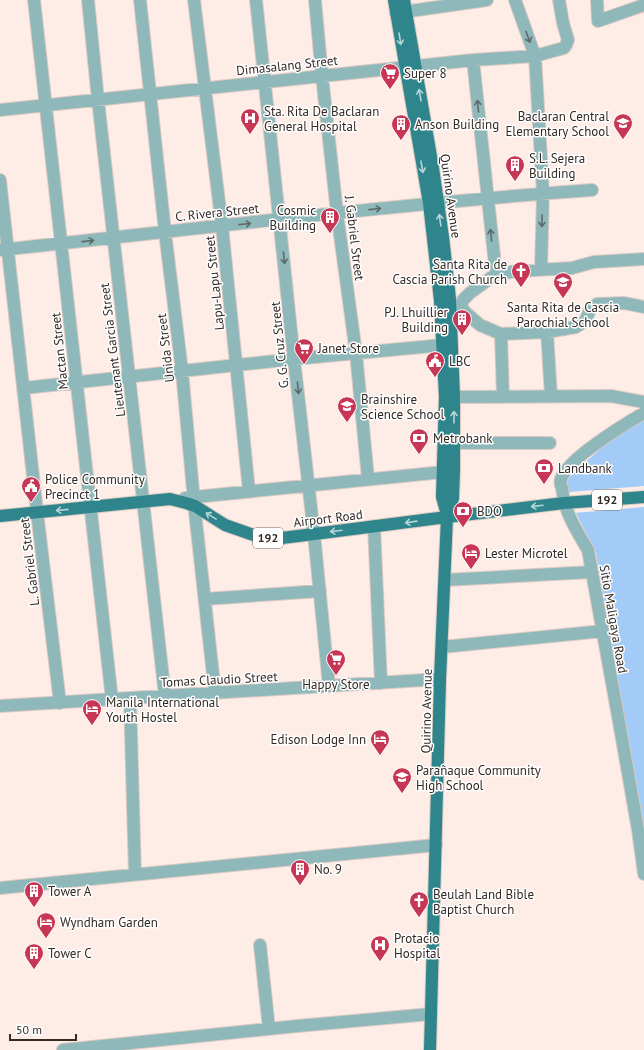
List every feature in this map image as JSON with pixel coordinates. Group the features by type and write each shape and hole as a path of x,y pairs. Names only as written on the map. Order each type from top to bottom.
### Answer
{"main road":[{"name":"Quirino Avenue","path":"394,0 402,8 410,67 450,306 454,397 453,498 447,517 440,680 430,1050"},
{"name":"Quirino Avenue","path":"447,517 442,497 445,398 443,345 450,306"},
{"name":"Airport Road","path":"0,516 170,499 186,503 194,502 225,525 259,537 274,538 567,503 644,497"}],"street":[{"name":"Mactan Street","path":"34,0 112,700"},
{"name":"Lieutenant Garcia Street","path":"88,0 113,238 165,696"},
{"name":"Unida Street","path":"140,0 165,232 182,371 194,502 215,693"},
{"name":"Lapu-Lapu Street","path":"194,0 222,226 249,491"},
{"name":"G. G. Cruz Street","path":"256,0 294,359 309,485 329,686"},
{"name":"J. Gabriel Street","path":"315,0 337,214 356,353 368,479"},
{"path":"402,8 487,0"},
{"path":"515,0 535,56 543,193 541,270"},
{"name":"Dimasalang Street","path":"0,110 474,60 535,56 564,48 567,42 559,0"},
{"path":"597,0 598,21 641,4"},
{"path":"474,60 496,274"},
{"name":"L. Gabriel Street","path":"0,180 4,250 24,388 60,703"},
{"name":"C. Rivera Street","path":"4,250 433,203 592,190"},
{"path":"450,306 464,299 496,274 518,271 572,268 594,262 644,259"},
{"path":"450,306 464,312 480,325 501,334 548,332 576,327 585,321 590,310 597,304 624,303 644,307"},
{"path":"548,332 551,396"},
{"path":"501,334 502,396"},
{"path":"24,388 294,359 443,345"},
{"path":"454,397 611,396 644,402"},
{"name":"Sitio Maligaya Road","path":"644,413 592,447 567,469 561,480 574,526 588,550 638,830 644,874"},
{"path":"454,444 550,443"},
{"path":"194,502 249,491 443,472"},
{"path":"374,526 381,683"},
{"path":"445,580 591,572"},
{"path":"204,599 320,591"},
{"path":"442,647 603,631"},
{"name":"Tomas Claudio Street","path":"0,706 440,680"},
{"path":"130,698 135,875"},
{"path":"0,888 436,845"},
{"path":"260,945 269,1029"},
{"path":"63,1050 170,1045 269,1029 431,1014"}],"water":[{"path":"644,417 644,844 596,553 571,503 565,481 612,438"}],"pier":[{"path":"644,486 644,507 574,513 570,506 569,492"}],"place":[{"name":"Super 8","path":"390,90"},
{"name":"Sta. Rita De Baclaran General Hospital","path":"250,135"},
{"name":"Baclaran Central Elementary School","path":"623,140"},
{"name":"Anson Building","path":"401,141"},
{"name":"S.L. Sejera Building","path":"515,182"},
{"name":"Cosmic Building","path":"330,234"},
{"name":"Santa Rita de Cascia Parish Church","path":"521,288"},
{"name":"Santa Rita de Cascia Parochial School","path":"563,299"},
{"name":"P.J. Lhuillier Building","path":"462,336"},
{"name":"Janet Store","path":"304,365"},
{"name":"LBC","path":"435,378"},
{"name":"Brainshire Science School","path":"347,423"},
{"name":"Metrobank","path":"419,455"},
{"name":"Landbank","path":"544,485"},
{"name":"Police Community Precinct 1","path":"31,503"},
{"name":"BDO","path":"463,528"},
{"name":"Lester Microtel","path":"471,570"},
{"name":"Happy Store","path":"336,676"},
{"name":"Manila International Youth Hostel","path":"92,726"},
{"name":"Edison Lodge Inn","path":"380,756"},
{"name":"Parañaque Community High School","path":"402,794"},
{"name":"No. 9","path":"300,886"},
{"name":"Tower A","path":"34,908"},
{"name":"Beulah Land Bible Baptist Church","path":"419,918"},
{"name":"Wyndham Garden","path":"46,939"},
{"name":"Protacio Hospital","path":"380,962"},
{"name":"Tower C","path":"34,970"}]}
